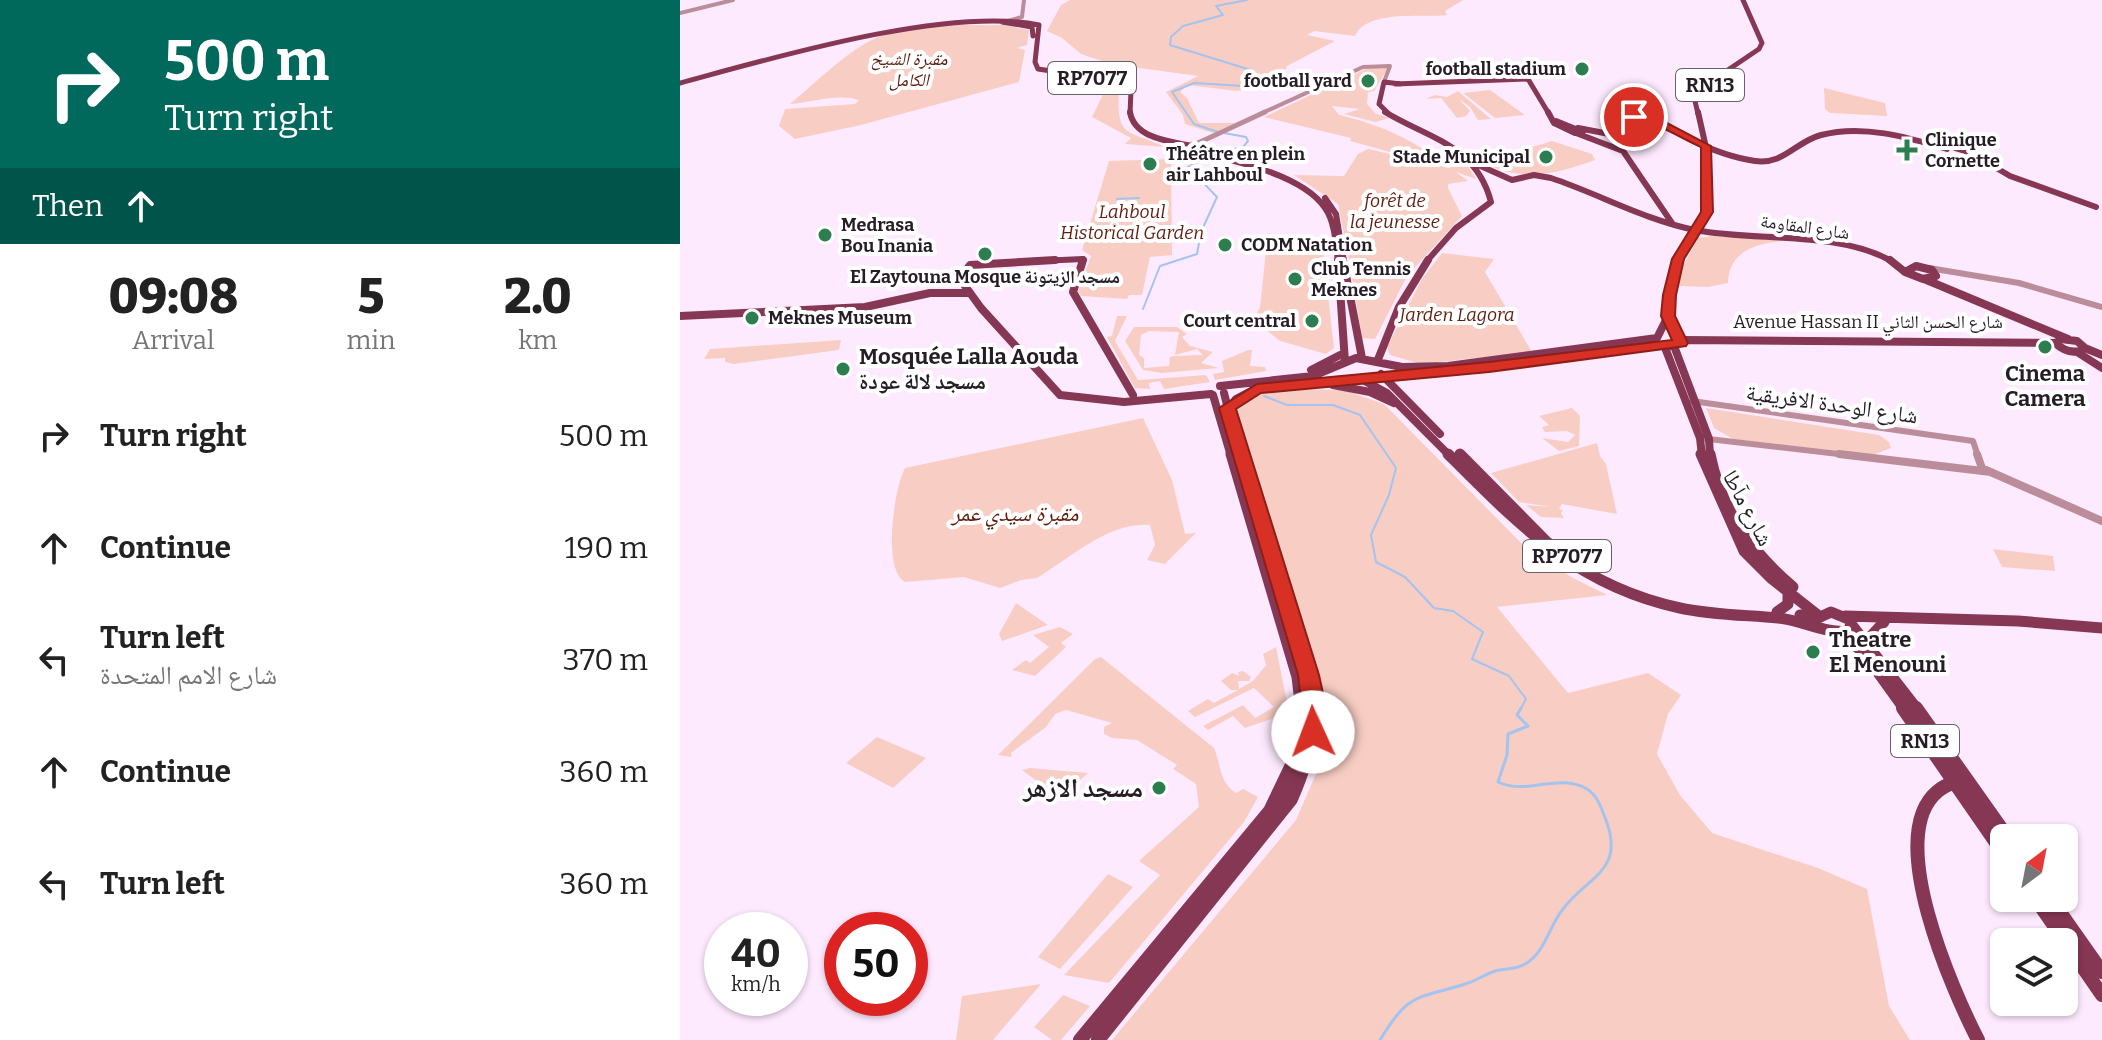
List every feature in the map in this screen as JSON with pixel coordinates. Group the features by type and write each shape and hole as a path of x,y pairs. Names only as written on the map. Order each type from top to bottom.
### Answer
{"main road":[{"name":"RN13","path":"1692,401 1669,356 1668,316 1676,265 1708,204 1706,146 1695,105 1697,97 1719,76 1759,49 1762,43 1740,0"},
{"name":"RP7077","path":"1014,18 1033,28 1029,62 1033,71 1103,77 1126,83 1131,90 1130,118 1135,126 1153,136 1292,178 1330,203 1336,214 1355,336 1362,358"},
{"name":"RP7077","path":"1014,18 1039,25 1035,62 1041,71 1066,76"},
{"path":"680,84 882,31 938,23 1014,18"},
{"path":"680,84 898,26 1014,18"},
{"path":"1033,71 1041,71"},
{"path":"1502,177 1476,164 1438,137 1384,112 1378,101 1382,84 1528,79 1554,123 1579,131 1646,141 1635,116 1647,116 1706,146 1753,161 1783,161 1804,142 1836,133 1892,134 1952,149 1998,175 2098,210"},
{"path":"1550,115 1625,153 1672,223"},
{"path":"1554,123 1562,122"},
{"name":"RP7077","path":"1188,146 1281,178 1322,203 1329,214 1335,250 1343,375 1379,386 1529,535 1576,571 1620,591 1705,613 1794,620 1822,618"},
{"path":"1276,384 1313,376 1343,360 1362,358 1377,344 1422,266 1463,221 1491,202 1476,164"},
{"path":"1481,180 1490,175 1502,177"},
{"name":"شارع المقاومة","path":"1502,177 1512,180 1545,176 1672,223 1818,243 1892,261 1905,272"},
{"path":"680,315 865,307 942,292 956,286 970,265 1083,259 1073,292 1133,395"},
{"path":"1892,261 1929,268 1944,284"},
{"path":"1905,272 1916,266"},
{"path":"1905,272 1944,284 2044,329 2102,368"},
{"path":"1924,279 1936,276"},
{"path":"960,279 1052,390 1065,397 1124,402 1276,384 1357,379 1379,370 1402,367 1486,363 1669,340"},
{"path":"942,292 970,293"},
{"path":"1355,336 1360,342 1377,344 1402,367"},
{"path":"1362,358 1379,370 1435,372 1639,347 1669,340"},
{"name":"RN13","path":"1669,340 1716,476 1750,546 1822,618 1864,653 1996,824"},
{"name":"Avenue Hassan II شارع الحسن الثاني","path":"1669,340 2060,340"},
{"name":"Avenue Hassan II شارع الحسن الثاني","path":"1669,340 2060,340"},
{"path":"2060,340 2102,355"},
{"path":"1377,344 1379,370"},
{"path":"1639,347 1669,356"},
{"path":"2075,352 2085,348"},
{"name":"RP7077","path":"1379,370 1547,542 1576,563 1620,584 1674,600 1822,618"},
{"path":"1402,395 1404,384 1435,372"},
{"path":"1276,384 1353,388 1403,408"},
{"path":"1226,412 1236,399 1256,386"},
{"path":"1124,402 1133,395 1218,391"},
{"path":"1098,1040 1275,823 1299,784 1311,747 1314,706 1308,675 1218,391"},
{"path":"1080,1040 1270,811 1287,782 1298,751 1303,713 1297,677 1218,391"},
{"name":"شارع مآطا","path":"1704,438 1702,462 1744,551 1822,618"},
{"path":"1777,612 1788,604 1788,591"},
{"name":"RN13","path":"1822,618 1849,622 1874,650 1990,831"},
{"path":"1849,622 2018,621 2102,630"},
{"path":"1849,622 2102,630"},
{"path":"1840,633 1849,631 1849,622"},
{"path":"1874,650 1872,635 1884,622"},
{"path":"1958,778 1929,798 1922,811 1919,854 1938,957 1953,996 1978,1040"},
{"path":"2045,912 2102,995"},
{"path":"2060,912 2102,972"}],"street":[{"path":"680,14 733,0"},
{"path":"1014,18 1024,0"},
{"path":"1188,146 1217,136 1363,67 1381,64 1391,68 1382,84"},
{"path":"1929,268 2019,283 2102,307"},
{"path":"1936,276 1968,276"},
{"name":"شارع الوحدة الافريقية","path":"1692,401 1973,441 1985,470"},
{"path":"1704,438 1985,470 2102,521"}],"green space":[{"path":"1070,0 1463,0 1445,11 1447,15 1383,18 1361,27 1355,36 1314,31 1307,35 1335,41 1287,66 1281,79 1267,78 1256,88 1237,91 1188,85 1180,92 1187,98 1199,123 1235,123 1213,133 1185,124 1183,115 1166,92 1198,76 1111,64 1081,54 1062,38 1047,31 1061,5"},
{"name":"مقبرة الشيخ الكامل","path":"1004,25 1029,30 1027,45 1017,48 1025,50 1019,82 861,125 795,139 779,126 785,109 855,104 859,100 843,97 790,104 844,58 880,36 925,26"},
{"name":"forêt de la jeunesse","path":"1374,65 1388,68 1374,91 1368,92 1367,104 1376,114 1390,118 1375,122 1344,114 1360,109 1332,106 1339,115 1396,134 1423,149 1447,168 1451,168 1447,165 1466,163 1476,179 1456,172 1468,181 1448,184 1462,216 1407,276 1375,339 1362,338 1350,265 1354,264 1354,259 1349,259 1338,204 1294,175 1344,176 1358,154 1368,149 1434,164 1350,141 1351,138 1264,117"},
{"path":"1099,80 1112,83 1119,90 1122,125 1133,134 1165,147 1125,144 1131,138 1092,117 1107,86"},
{"path":"1824,88 1885,103 1887,116 1830,113 1825,109"},
{"path":"1490,90 1525,115 1495,118 1463,93"},
{"path":"1458,91 1491,119 1478,120 1470,107 1459,99 1470,111 1466,116 1457,118 1441,98 1426,99 1435,95 1447,97"},
{"name":"Stade Municipal","path":"1552,141 1592,154 1595,160 1542,174 1515,173 1488,165 1500,161 1496,158"},
{"name":"Lahboul Historical Garden","path":"1171,159 1172,255 1150,257 1142,295 1129,295 1127,299 1081,296 1078,292 1091,256 1082,250 1109,161"},
{"path":"1712,236 1782,241 1753,247 1738,256 1728,283 1708,287 1679,286 1684,264 1698,238"},
{"name":"Club Tennis Meknes","path":"1294,245 1323,251 1334,348 1326,354 1280,341 1254,320 1260,307 1266,251"},
{"name":"Jarden Lagora","path":"1442,253 1494,259 1485,272 1532,352 1421,364 1390,355 1387,347 1422,279"},
{"path":"1117,316 1127,316 1115,341 1138,380 1206,375 1210,382 1164,389 1160,381 1149,383 1150,389 1135,388 1107,337 1112,336"},
{"path":"1134,327 1177,327 1187,334 1182,337 1190,346 1213,352 1201,363 1219,368 1162,373 1143,370 1125,341","holes":["1149,331 1179,332 1175,355 1197,349 1203,355 1174,356 1170,357 1169,366 1144,368 1144,358 1139,355 1141,335"]},
{"path":"841,340 839,350 734,364 725,362 725,358 704,359 710,349"},
{"path":"1252,350 1250,366 1265,367 1266,371 1215,380 1213,374 1224,372 1222,361"},
{"path":"1287,389 1344,390 1384,404 1525,547 1573,578 1607,595 1497,607 1568,693 1648,673 1681,695 1668,714 1657,754 1680,795 1712,833 1818,868 1867,889 1889,1006 1910,1040 1112,1040 1296,820 1332,737 1317,665 1236,414 1239,406 1249,397"},
{"path":"1572,408 1580,416 1579,446 1559,451 1542,438 1568,442 1575,435 1567,431 1545,432 1542,427 1549,425 1539,416"},
{"path":"1706,408 1879,435 1889,442 1891,448 1873,455 1733,439 1714,428"},
{"name":"مقبرة سيدي عمر","path":"1143,418 1172,480 1185,534 1196,533 1165,564 1147,560 1155,545 1150,525 1135,525 1091,542 1037,578 1000,588 964,577 905,582 898,574 894,562 892,528 897,493 905,468"},
{"path":"1597,443 1606,464 1617,514 1562,504 1559,509 1563,510 1564,518 1541,517 1526,505 1550,507 1519,502 1491,473"},
{"path":"1993,549 2053,556 2055,571 2002,567"},
{"path":"1016,603 1048,625 1002,641 999,634"},
{"path":"1060,627 1073,634 1061,643 1066,647 1035,676 1012,670 1026,660 1030,663 1049,647 1033,635"},
{"path":"1276,647 1289,713 1245,728 1233,716 1208,730 1203,726 1243,705 1255,718 1274,707 1254,688 1195,717 1188,711 1208,699 1214,703 1238,690 1231,690 1221,681 1232,673 1239,676 1238,672 1243,671 1251,677 1249,681 1238,681 1239,689 1253,681 1266,665 1263,654"},
{"path":"1101,657 1214,748 1223,778 1230,789 1236,793 1243,789 1258,797 1244,822 1109,983 1064,975 1160,875 1139,861 1199,807 1196,784 1173,769 1177,765 1137,740 1112,738 1104,734 1104,727 1112,723 1066,710 1055,714 1046,727 1011,753 1012,757 998,755 1095,659"},
{"path":"877,737 926,758 893,788 846,763"},
{"path":"1022,770 1088,773 1060,798"},
{"path":"1108,874 1133,887 1060,969 1038,957"},
{"path":"1041,984 993,1040 956,1040 962,996"},
{"path":"1063,995 1090,1006 1061,1040 1052,1040 1034,1027"}],"waterway":[{"path":"1218,132 1194,124 1172,92 1194,83 1244,86 1254,77 1254,71 1170,45 1171,37 1183,26 1223,15 1216,6 1247,0"},
{"path":"1223,152 1243,147 1248,141 1246,137 1224,133"},
{"path":"1143,309 1160,266 1197,254 1201,232 1217,197 1188,167 1204,159"},
{"path":"1117,199 1139,198"},
{"path":"1264,396 1287,405 1333,405 1360,415 1396,468 1389,495 1371,535 1376,562 1405,577 1434,608 1453,611 1483,632 1472,659 1509,676 1526,699 1520,710"},
{"path":"1380,1040 1399,1012 1416,999 1495,971 1518,967 1532,959 1563,909 1608,862 1611,837 1597,799 1587,789 1566,783 1521,787 1498,782 1507,755 1508,734 1528,726 1517,715 1521,708"}],"place":[{"name":"football stadium","path":"1582,69"},
{"name":"football yard","path":"1368,81"},
{"name":"Clinique Cornette","path":"1907,150"},
{"name":"Stade Municipal","path":"1546,157"},
{"name":"Théâtre en plein air Lahboul","path":"1150,164"},
{"name":"Medrasa Bou Inania","path":"825,235"},
{"name":"CODM Natation","path":"1225,245"},
{"name":"El Zaytouna Mosque مسجد الزيتونة","path":"985,254"},
{"name":"Club Tennis Meknes","path":"1295,279"},
{"name":"Meknes Museum","path":"752,318"},
{"name":"Court central","path":"1312,321"},
{"name":"Cinema Camera","path":"2045,347"},
{"name":"Mosquée Lalla Aouda مسجد لالة عودة","path":"843,369"},
{"name":"Theatre El Menouni","path":"1813,652"},
{"name":"مسجد الازهر","path":"1159,788"}],"route":[{"path":"1313,732 1314,706 1308,675 1227,408 1236,399 1257,388 1489,367 1681,343 1682,340 1672,330 1668,316 1670,295 1678,259 1707,212 1706,146 1647,116 1634,117"}]}
